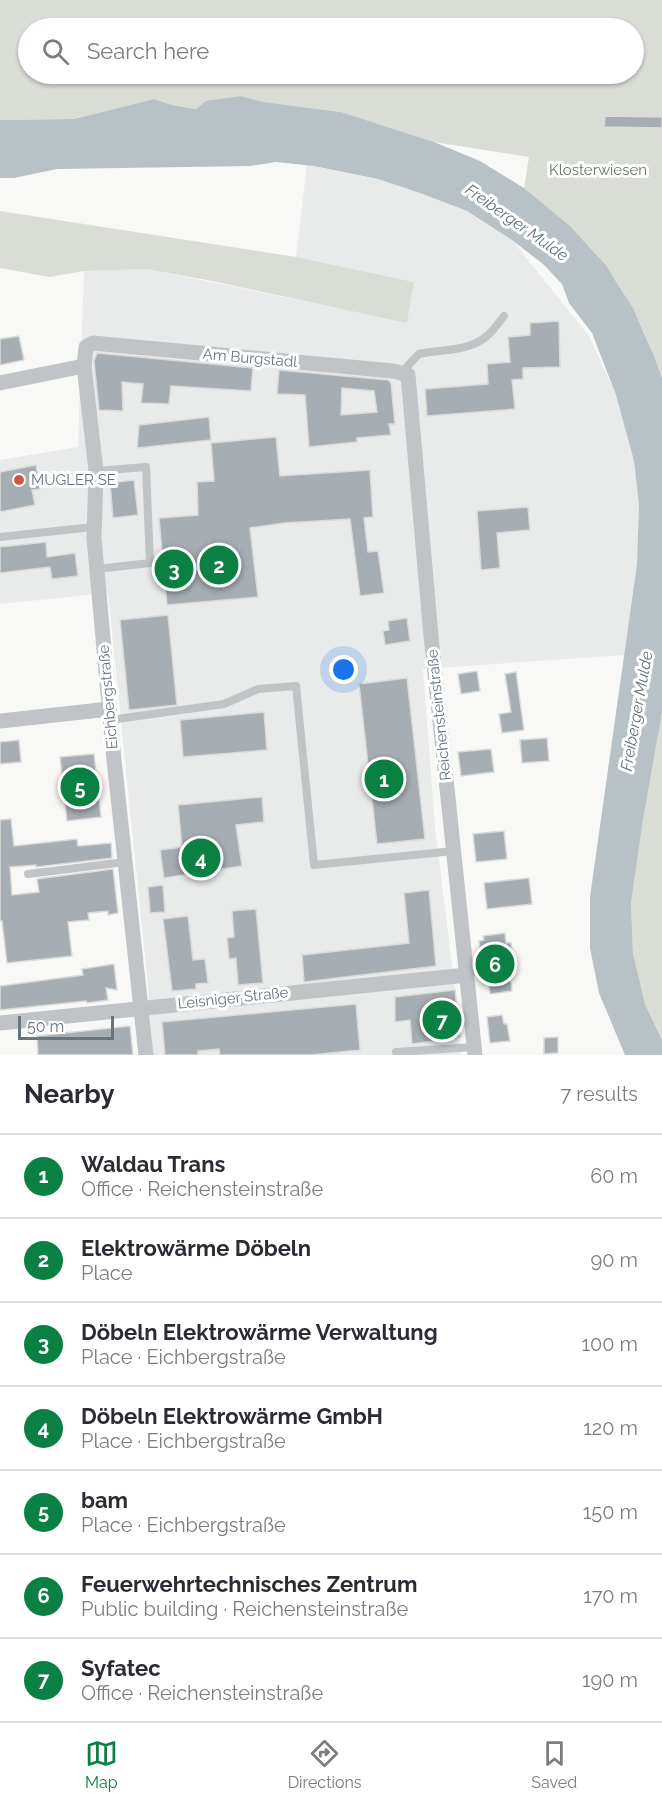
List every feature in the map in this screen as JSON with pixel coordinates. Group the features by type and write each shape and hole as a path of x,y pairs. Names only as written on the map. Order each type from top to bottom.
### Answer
{"street":[{"name":"Am Burgstadl","path":"93,343 404,374"},
{"name":"Eichbergstraße","path":"93,343 86,347 84,366 96,471 93,527 146,1055"},
{"path":"0,383 84,366"},
{"name":"Reichensteinstraße","path":"404,374 475,1051"},
{"path":"0,721 110,714"},
{"name":"Leisniger Straße","path":"0,1023 467,975"}],"lane":[{"path":"404,374 419,354 445,351 478,341 489,335 504,316"},
{"path":"96,471 146,467 150,563 97,569"},
{"path":"0,537 93,527"},
{"path":"110,714 224,704 258,688 296,686 314,865 454,851"},
{"path":"28,873 125,862"},
{"path":"396,1052 475,1051"}],"shaded area":[{"path":"307,165 378,179 467,211 512,240 589,336 616,395 634,461 639,505 637,564 624,655 423,669 435,827 461,1055 153,1055 108,593 0,604 0,460 78,447 84,271 146,269 407,322 414,282 296,257"}],"green space":[{"name":"Klosterwiesen","path":"0,0 662,0 662,378 637,318 613,277 595,253 576,234 524,188 529,157 434,142 341,112 264,102 241,96 196,109 154,99 74,119 0,120"},
{"path":"0,211 296,257 414,282 407,323 146,269 84,271 49,277 0,268"},
{"path":"662,713 662,1040 645,1004 633,953 631,903"}],"water":[{"name":"Freiberger Mulde","path":"241,96 264,102 341,112 434,142 480,161 524,188 570,226 605,264 633,308 662,378 662,713 631,903 633,953 645,1004 662,1040 662,1055 625,1055 599,993 590,948 590,897 637,564 639,505 634,461 616,395 592,333 569,303 562,284 543,264 512,240 467,211 378,179 314,166 276,162 250,166 57,169 14,178 0,178 0,120 74,119 154,99 196,109 206,101"}],"building":[{"path":"605,116 662,117 662,128 604,127"},
{"path":"559,321 560,367 523,368 523,379 512,380 515,409 427,416 425,389 488,384 487,364 510,362 508,337 530,335 530,323"},
{"path":"19,336 24,360 0,365 0,339"},
{"path":"97,353 253,368 251,391 171,386 169,404 141,403 143,384 122,382 123,411 99,410 94,361"},
{"path":"279,370 388,380 391,383 395,424 389,424 391,435 357,438 357,442 309,447 305,395 277,394","holes":["342,388 374,391 377,412 341,415"]},
{"path":"209,417 211,440 137,448 139,425"},
{"path":"276,437 280,476 370,470 373,517 364,518 368,552 378,551 384,593 360,596 350,519 284,523 250,528 258,597 167,605 159,518 198,515 197,482 214,481 211,443"},
{"name":"MUGLER SE","path":"36,465 40,489 32,490 35,505 0,512 0,472"},
{"path":"134,480 138,515 113,518 110,483"},
{"path":"528,507 530,530 497,533 500,568 481,570 477,511"},
{"path":"46,542 47,557 75,553 78,576 52,579 50,567 0,573 0,547"},
{"path":"168,615 177,705 129,710 120,620"},
{"path":"407,618 410,641 385,645 383,631 389,630 388,621"},
{"path":"477,671 480,691 461,694 458,674"},
{"path":"516,672 524,730 502,733 499,714 511,712 505,674"},
{"path":"407,678 425,839 377,844 359,684"},
{"path":"264,712 267,750 183,757 180,720"},
{"path":"547,738 549,761 522,763 520,740"},
{"path":"19,740 21,762 0,764 0,742"},
{"path":"491,749 494,772 461,776 458,752"},
{"path":"94,754 101,817 67,821 60,757"},
{"path":"262,797 264,822 236,825 242,866 164,878 160,850 182,847 178,805"},
{"path":"11,819 14,846 77,839 78,846 111,843 112,858 36,867 36,865 10,867 12,895 39,892 37,879 113,869 118,913 108,915 108,911 88,913 89,920 68,922 72,956 7,963 2,921 0,921 0,820"},
{"path":"504,831 507,859 476,862 473,834"},
{"path":"529,878 532,904 487,909 484,883"},
{"path":"163,885 165,912 150,913 148,887"},
{"path":"429,890 436,966 304,982 302,955 409,943 404,893"},
{"path":"256,909 263,983 238,985 236,958 229,959 227,938 234,937 232,911"},
{"path":"188,916 193,960 205,959 208,983 196,984 196,989 172,991 163,919"},
{"path":"505,933 506,943 511,943 513,958 508,958 512,991 490,994 487,970 482,970 479,941 484,940 483,936"},
{"path":"114,964 117,990 106,988 108,1000 0,1010 0,986 83,975 82,969"},
{"path":"455,990 460,1037 412,1044 410,1020 395,1022 395,997"},
{"path":"356,1004 360,1050 310,1055 220,1055 219,1049 198,1051 198,1055 165,1055 162,1022"},
{"path":"502,1015 504,1024 507,1024 510,1041 490,1043 487,1017"},
{"path":"130,1026 133,1055 38,1055 37,1036"},
{"path":"558,1037 558,1053 544,1054 544,1038"}],"place":[{"name":"MUGLER SE","path":"19,480"},
{"name":"Elektrowärme Döbeln","path":"219,565"},
{"name":"Döbeln Elektrowärme Verwaltung","path":"174,569"},
{"name":"Waldau Trans","path":"384,779"},
{"name":"bam","path":"80,787"},
{"name":"Döbeln Elektrowärme GmbH","path":"201,858"},
{"name":"Feuerwehrtechnisches Zentrum","path":"495,964"},
{"name":"Syfatec","path":"442,1020"}]}
